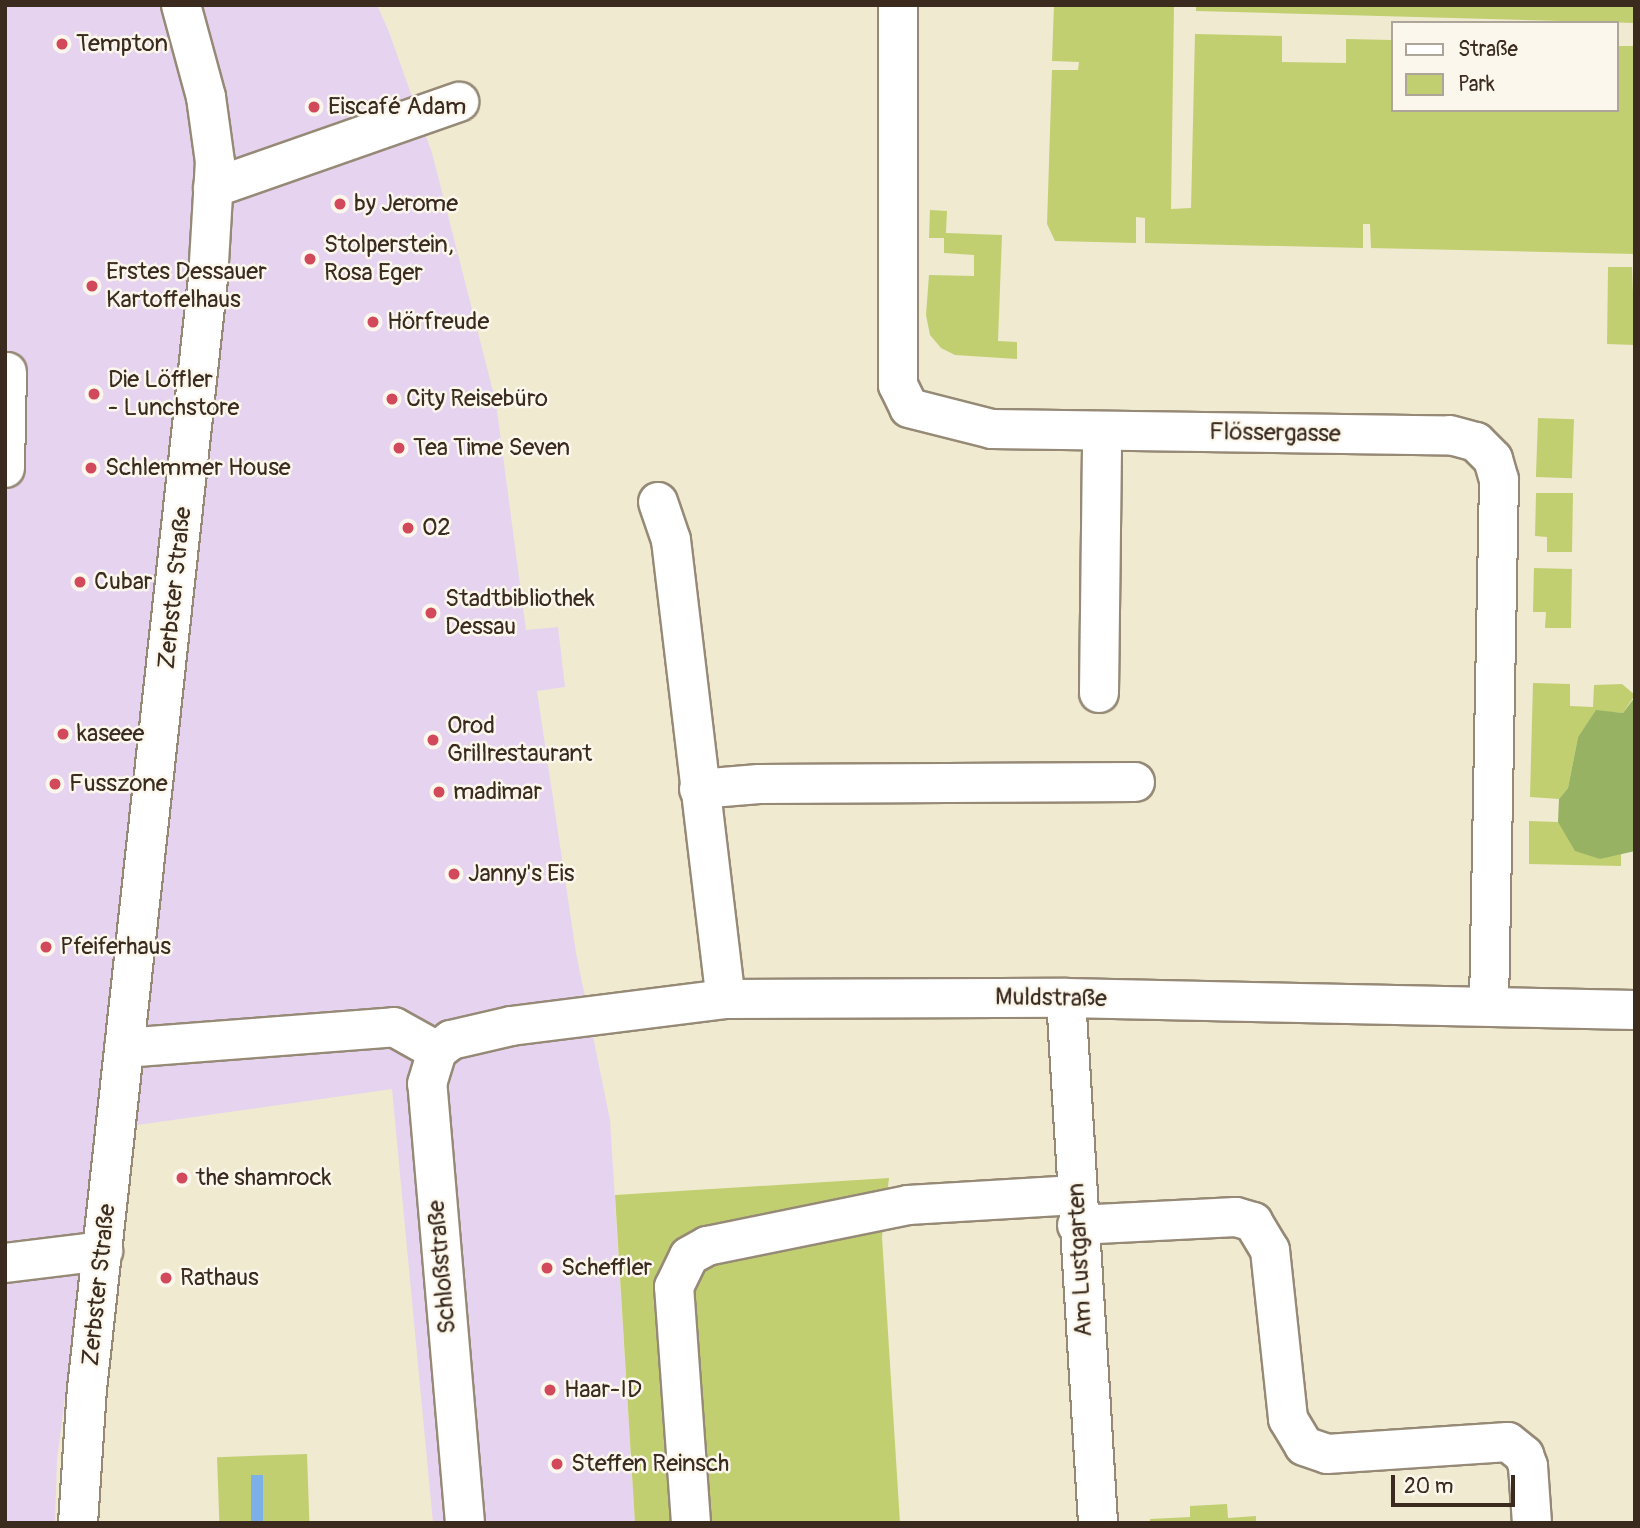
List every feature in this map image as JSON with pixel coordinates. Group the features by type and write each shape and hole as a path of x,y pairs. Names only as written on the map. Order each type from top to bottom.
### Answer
{"street":[{"name":"Zerbster Straße","path":"78,1523 124,1048 203,333 215,162 206,97 181,5"},
{"name":"Flössergasse","path":"898,5 898,385 909,408 936,418 992,429 1450,435 1476,442 1493,459 1499,480 1489,1006"},
{"path":"213,188 459,102"},
{"path":"5,468 12,371"},
{"path":"1099,693 1102,431"},
{"path":"658,502 671,540 726,999"},
{"path":"699,789 759,784 1135,782"},
{"name":"Muldstraße","path":"453,1042 726,999 1066,998 1635,1010"},
{"name":"Am Lustgarten","path":"1066,998 1076,1210 1098,1523"},
{"path":"124,1048 394,1027 453,1042"},
{"name":"Schloßstraße","path":"453,1042 427,1084 465,1523"},
{"path":"691,1523 674,1287 678,1271 689,1256 707,1246 908,1205 952,1199 1076,1210 1236,1217 1254,1222 1270,1250 1288,1419 1304,1446 1327,1454 1508,1442 1524,1455 1528,1466 1532,1523"},
{"path":"5,1263 103,1251"}],"shaded area":[{"path":"5,5 377,5 389,32 432,153 496,403 526,630 558,627 565,687 537,691 576,953 610,1120 635,1523 433,1523 392,1089 130,1126 77,1302 57,1460 55,1523 5,1523"}],"green space":[{"path":"1054,5 1174,5 1171,209 1191,208 1195,34 1282,36 1282,62 1346,63 1346,39 1392,40 1392,112 1619,112 1619,46 1635,46 1635,254 1371,248 1370,224 1363,224 1363,248 1145,243 1145,218 1136,217 1136,243 1055,241 1047,224 1052,70 1078,70 1079,62 1052,61"},
{"path":"1196,5 1635,5 1635,23 1619,21 1196,11"},
{"path":"930,210 947,211 946,233 1002,235 998,341 1017,342 1017,359 955,355 941,348 930,335 926,315 929,275 974,276 974,255 944,253 944,238 929,238"},
{"path":"1608,267 1632,267 1635,345 1607,344"},
{"path":"1538,418 1574,419 1572,478 1536,477"},
{"path":"1536,493 1573,493 1572,552 1547,552 1547,537 1535,536"},
{"path":"1534,568 1572,569 1571,628 1545,628 1546,612 1533,612"},
{"path":"1533,683 1570,684 1570,706 1593,707 1594,685 1622,684 1635,695 1623,713 1596,711 1578,737 1568,788 1559,799 1530,797"},
{"path":"1635,697 1635,851 1600,859 1575,851 1558,822 1559,799 1568,788 1578,737 1596,710 1623,713"},
{"path":"1529,821 1558,822 1600,859 1621,851 1621,866 1529,864"},
{"path":"889,1178 882,1237 900,1523 635,1523 615,1195"},
{"path":"307,1454 309,1523 219,1523 217,1457"},
{"path":"1227,1504 1228,1518 1256,1516 1256,1523 1150,1523 1150,1519 1190,1517 1190,1506"}],"water":[{"path":"251,1475 263,1475 263,1523 251,1523"}],"place":[{"name":"Tempton","path":"62,44"},
{"name":"Eiscafé Adam","path":"314,107"},
{"name":"by Jerome","path":"340,204"},
{"name":"Stolperstein, Rosa Eger","path":"310,259"},
{"name":"Erstes Dessauer Kartoffelhaus","path":"92,286"},
{"name":"Hörfreude","path":"373,322"},
{"name":"Die Löffler - Lunchstore","path":"94,394"},
{"name":"City Reisebüro","path":"392,399"},
{"name":"Tea Time Seven","path":"399,448"},
{"name":"Schlemmer House","path":"91,468"},
{"name":"O2","path":"408,528"},
{"name":"Cubar","path":"80,582"},
{"name":"Stadtbibliothek Dessau","path":"431,613"},
{"name":"kaseee","path":"63,734"},
{"name":"Orod Grillrestaurant","path":"433,740"},
{"name":"Fusszone","path":"55,784"},
{"name":"madimar","path":"439,792"},
{"name":"Janny's Eis","path":"454,874"},
{"name":"Pfeiferhaus","path":"46,947"},
{"name":"the shamrock","path":"182,1178"},
{"name":"Scheffler","path":"547,1268"},
{"name":"Rathaus","path":"166,1278"},
{"name":"Haar-ID","path":"550,1390"},
{"name":"Steffen Reinsch","path":"557,1464"}]}
